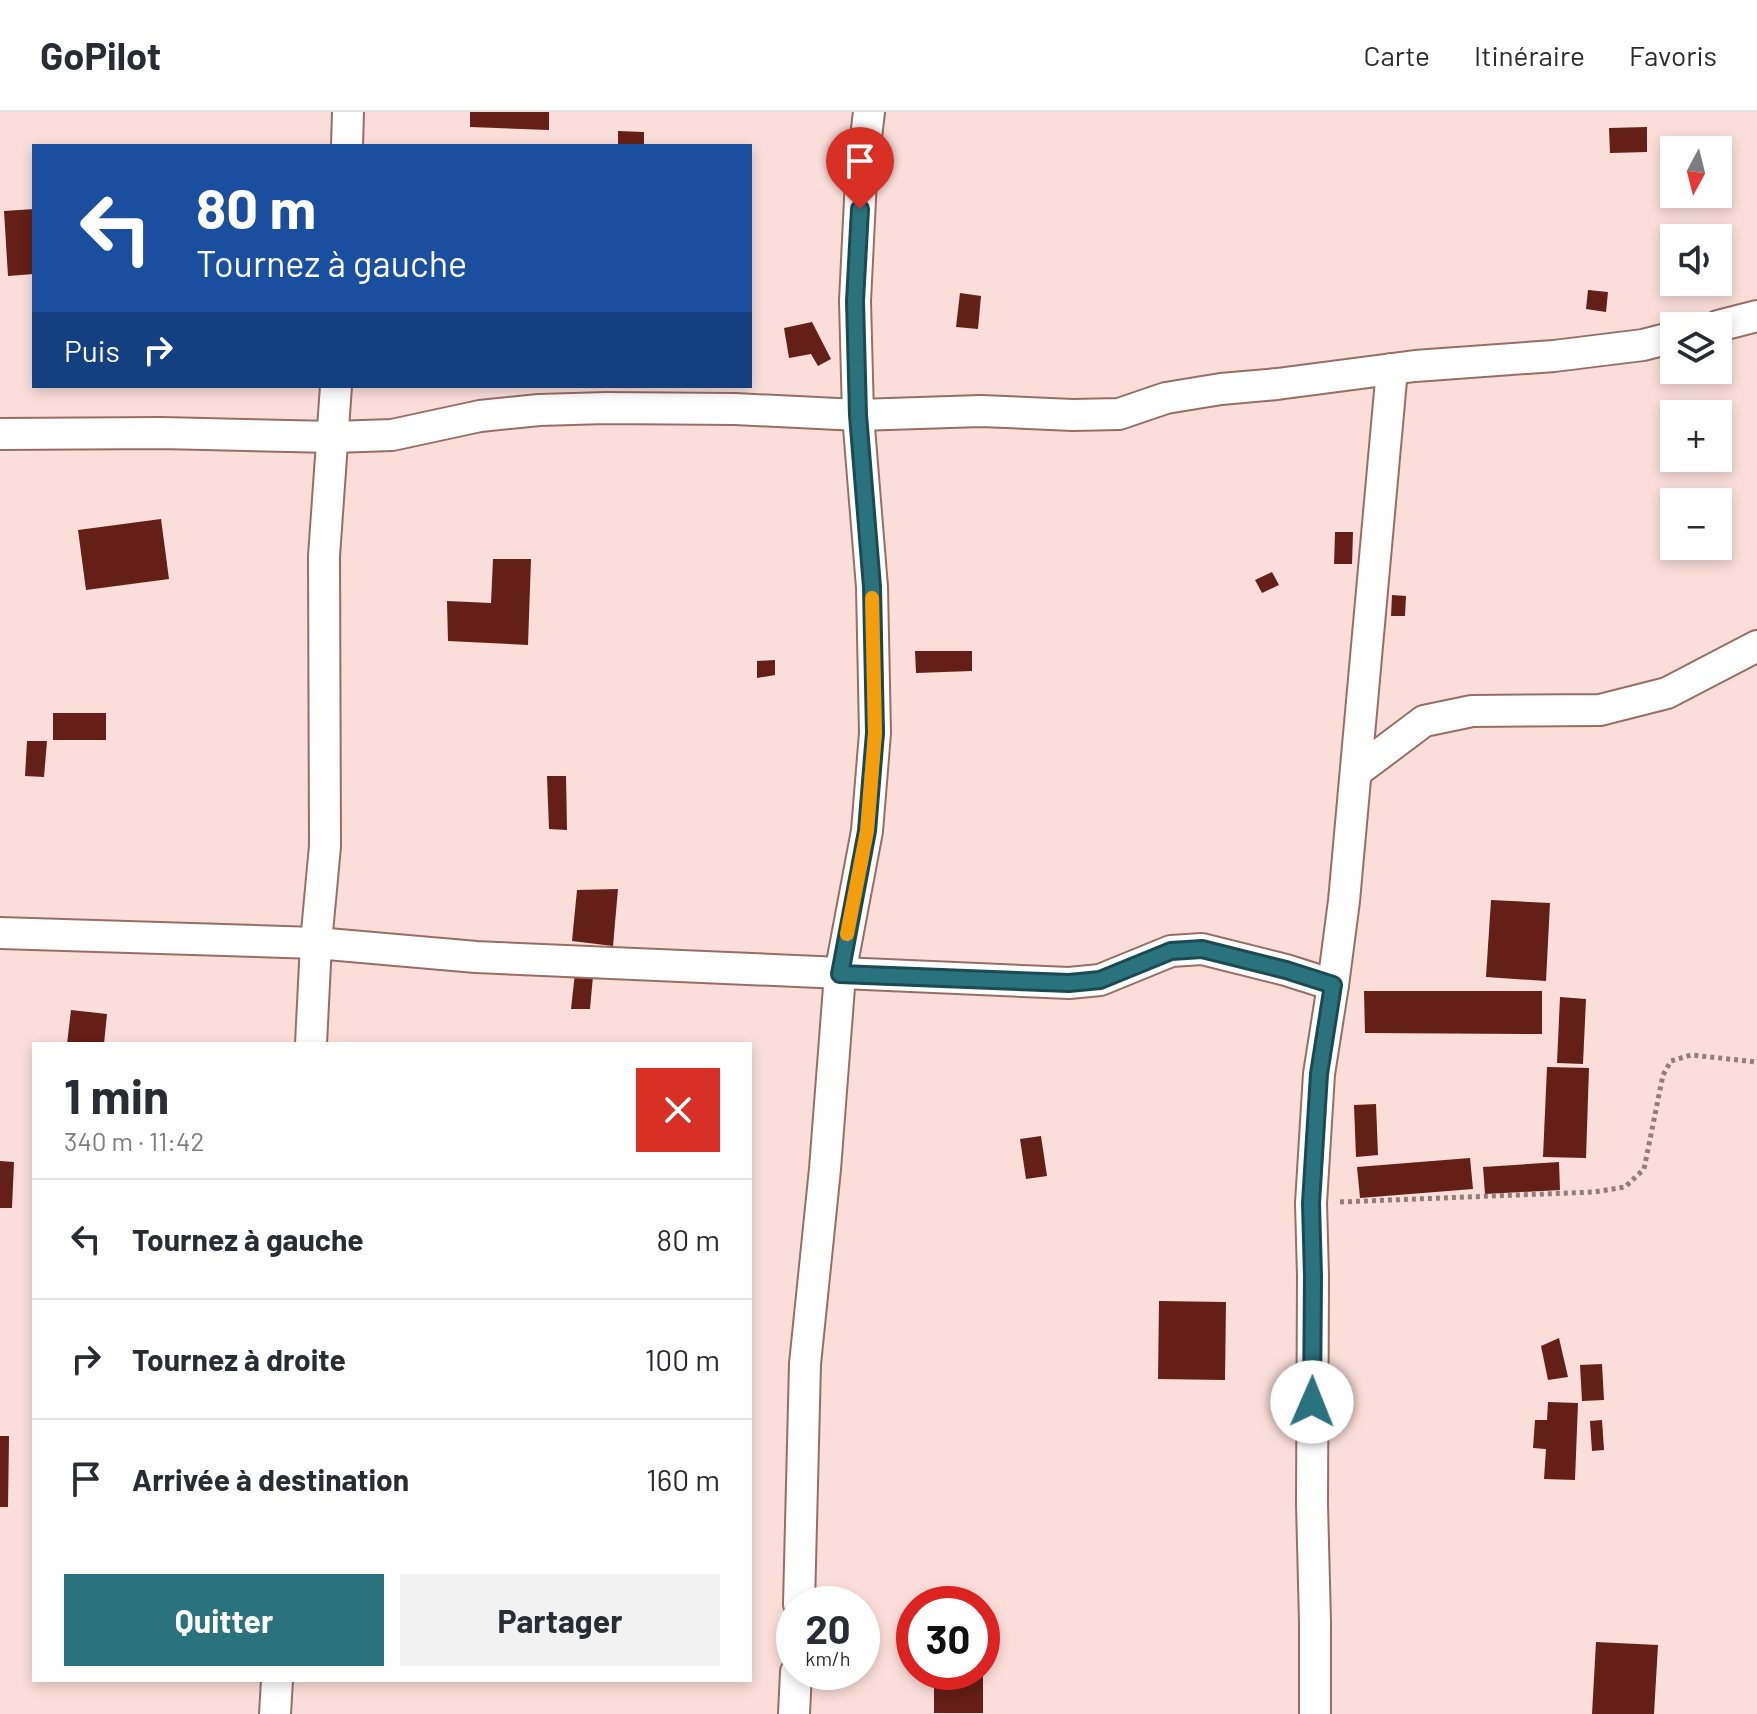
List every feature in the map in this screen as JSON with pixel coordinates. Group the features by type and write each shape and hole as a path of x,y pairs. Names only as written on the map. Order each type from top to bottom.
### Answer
{"street":[{"path":"347,144 348,112"},
{"path":"799,1586 805,1364 825,1169 840,974 867,831 875,733 872,587 858,415 855,301 861,179 869,112"},
{"path":"1732,322 1757,316"},
{"path":"0,434 392,435 480,416 606,408 735,409 858,415 981,411 1119,414 1166,398 1207,391 1392,369 1554,356 1660,341"},
{"path":"1315,1714 1311,1203 1319,1074 1344,901 1392,369"},
{"path":"311,1042 325,846 324,556 336,388"},
{"path":"1356,772 1424,721 1472,711 1600,710 1667,693 1757,646"},
{"path":"0,933 316,943 476,957 1069,983 1100,980 1171,951 1202,949 1333,985"},
{"path":"275,1714 277,1682"},
{"path":"794,1714 795,1690"}],"path":[{"path":"1311,1203 1594,1192 1625,1187 1644,1169 1663,1075 1671,1061 1691,1055 1757,1062"}],"building":[{"path":"470,112 549,112 549,130 470,127"},
{"path":"1647,127 1647,152 1610,153 1609,128"},
{"path":"618,131 644,132 644,144 618,144"},
{"path":"32,209 32,274 8,276 4,211"},
{"path":"1588,290 1608,292 1606,312 1586,309"},
{"path":"960,293 981,296 978,329 956,327"},
{"path":"812,322 831,359 818,366 811,354 789,358 784,328"},
{"path":"161,519 169,579 86,590 78,530"},
{"path":"1335,532 1353,532 1352,564 1334,564"},
{"path":"493,559 531,559 528,645 448,641 447,601 491,603"},
{"path":"1272,572 1279,585 1262,593 1255,580"},
{"path":"1392,595 1406,596 1405,616 1391,616"},
{"path":"915,651 972,651 972,671 916,673"},
{"path":"775,660 775,675 757,678 757,661"},
{"path":"53,713 106,713 106,740 53,740"},
{"path":"27,741 47,741 44,777 25,776"},
{"path":"547,776 566,776 567,830 549,829"},
{"path":"618,889 613,946 572,941 577,890"},
{"path":"1491,900 1550,903 1546,981 1486,977"},
{"path":"575,973 593,976 590,1009 571,1009"},
{"path":"1364,991 1542,991 1542,1034 1365,1033"},
{"path":"1560,997 1586,999 1583,1064 1557,1063"},
{"path":"71,1010 107,1014 104,1042 67,1042"},
{"path":"1547,1067 1589,1068 1586,1158 1543,1157"},
{"path":"1376,1104 1378,1155 1356,1157 1354,1105"},
{"path":"1041,1136 1047,1176 1026,1179 1020,1139"},
{"path":"1470,1158 1473,1189 1360,1198 1357,1167"},
{"path":"0,1161 14,1162 12,1208 0,1208"},
{"path":"1559,1162 1560,1190 1485,1194 1483,1167"},
{"path":"1159,1301 1226,1302 1225,1380 1158,1379"},
{"path":"1559,1338 1568,1377 1548,1380 1541,1346"},
{"path":"1602,1364 1604,1400 1582,1401 1580,1365"},
{"path":"1548,1402 1578,1403 1575,1480 1544,1479 1546,1449 1533,1448 1535,1420 1547,1420"},
{"path":"1602,1420 1604,1450 1592,1451 1590,1421"},
{"path":"0,1436 9,1436 8,1507 0,1507"},
{"path":"1596,1642 1658,1645 1654,1714 1592,1714"},
{"path":"934,1690 983,1690 983,1713 934,1713"}],"slow traffic":[{"path":"847,934 867,831 875,733 872,598"}],"route":[{"path":"860,209 855,301 858,415 872,587 875,733 867,831 840,974 1069,983 1100,980 1171,951 1202,949 1333,985 1319,1074 1311,1203 1312,1402"}]}
